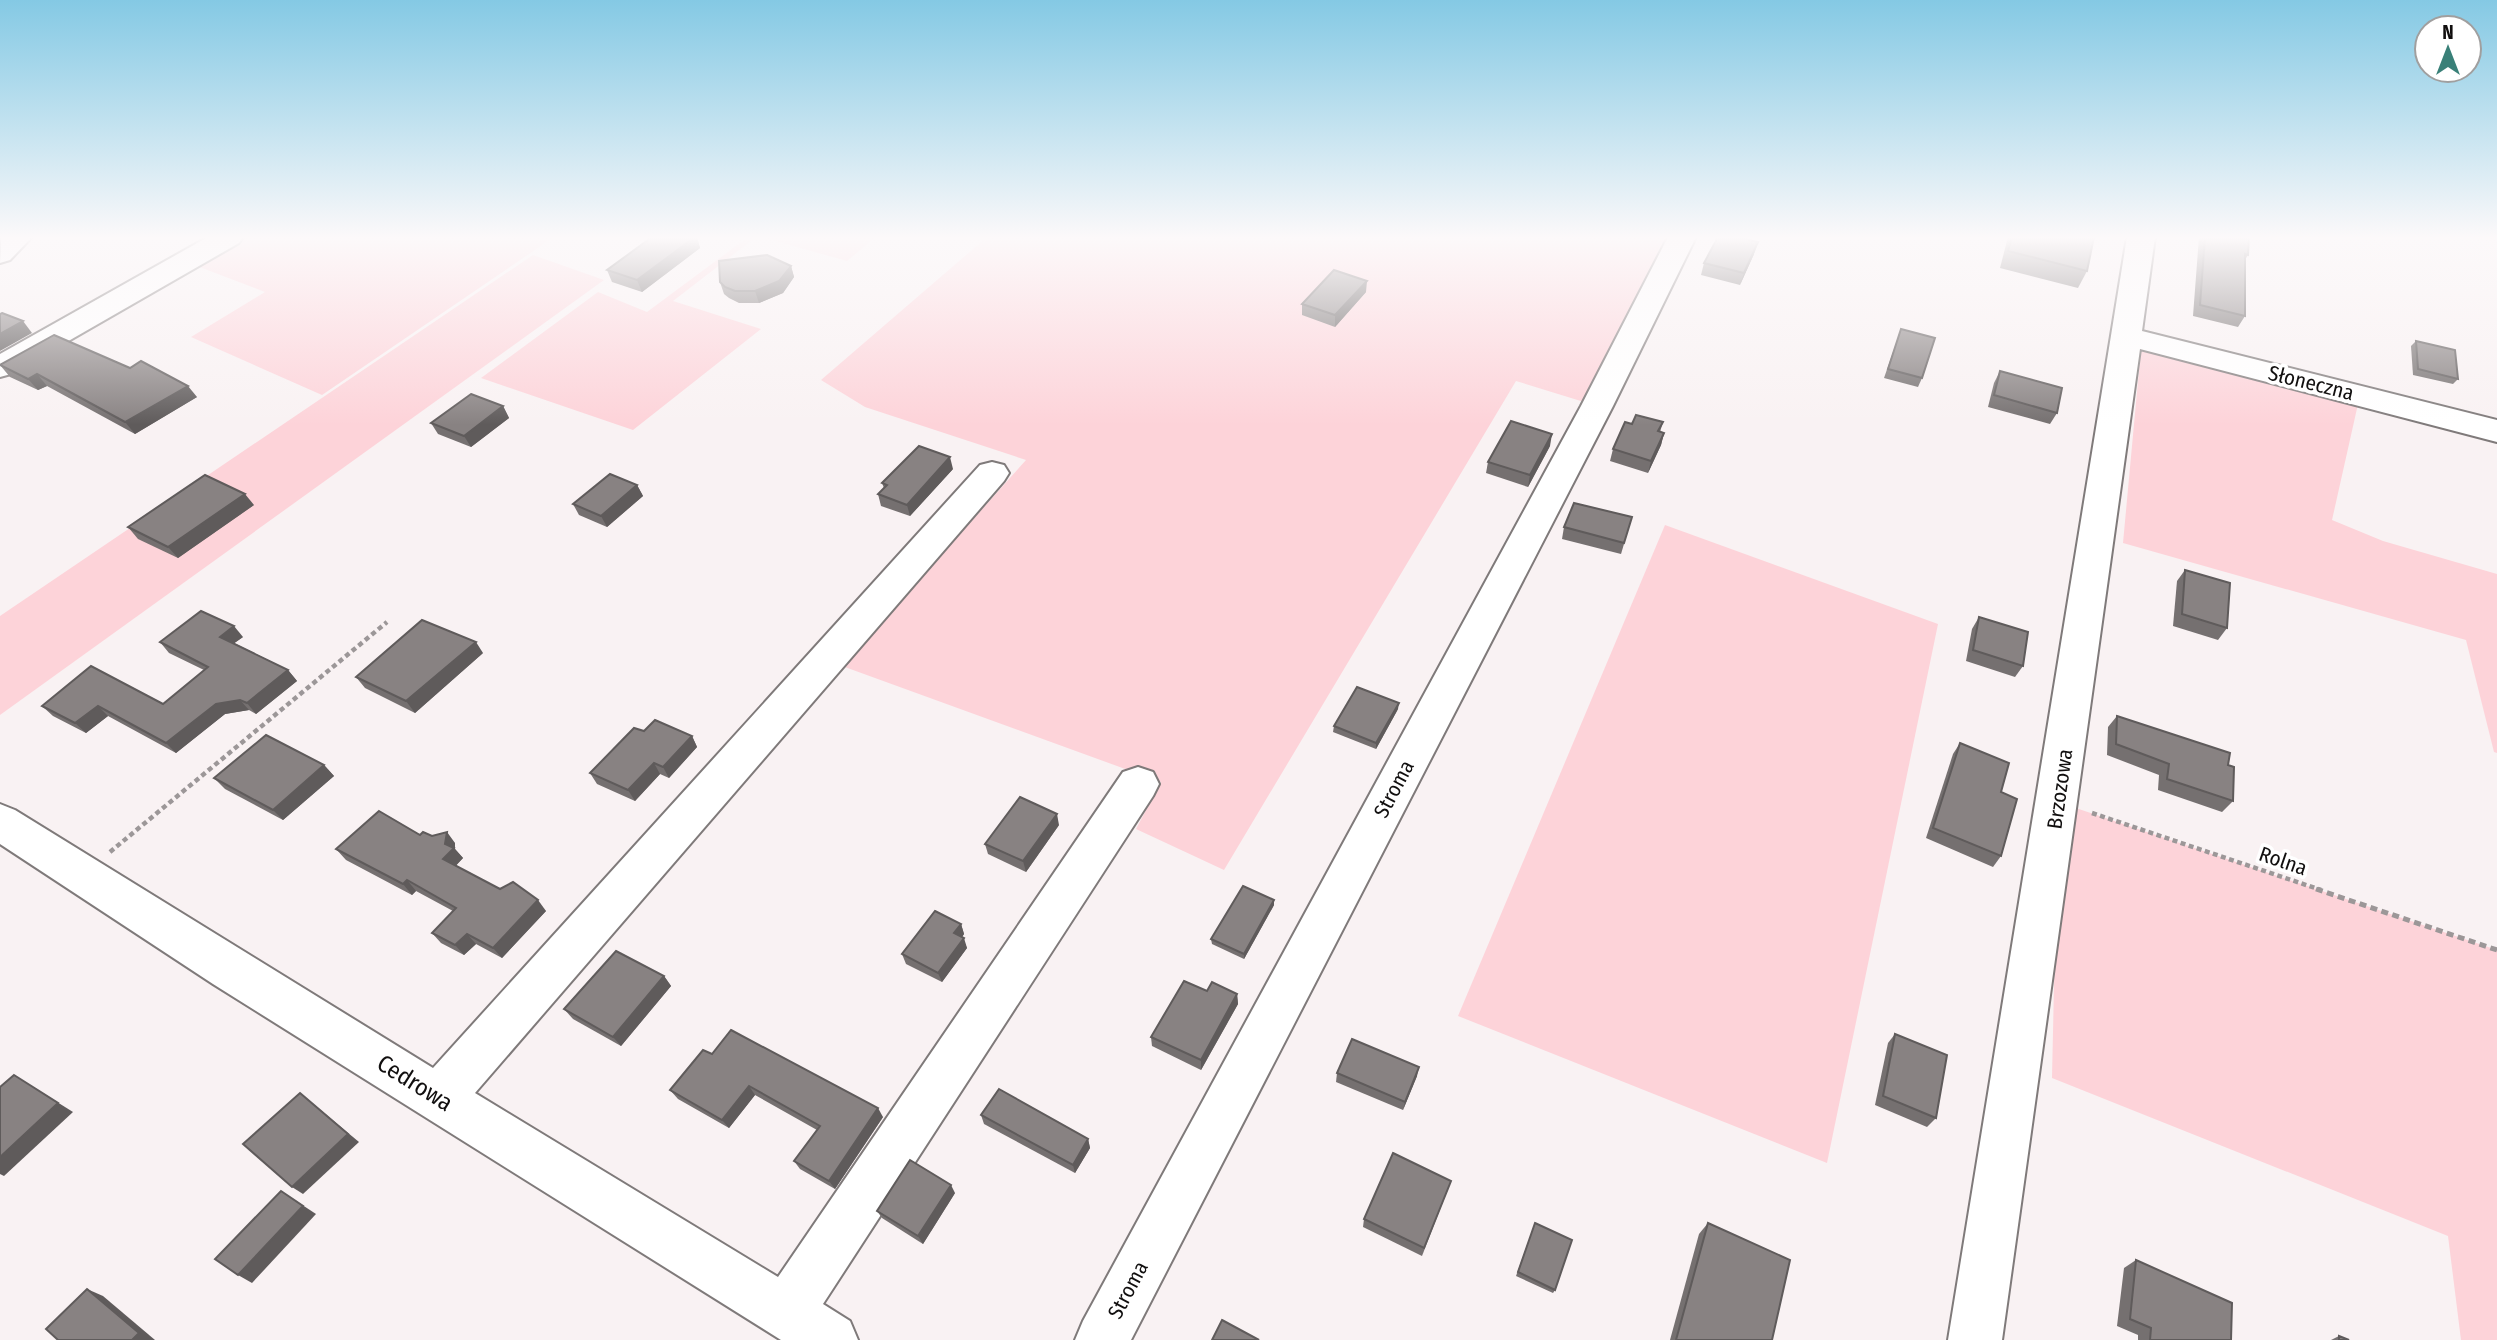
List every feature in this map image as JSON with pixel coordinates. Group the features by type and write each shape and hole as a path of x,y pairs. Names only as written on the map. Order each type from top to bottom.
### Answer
{"street":[{"path":"0,367 119,300"},
{"name":"Stroma","path":"1102,1340 1597,406 1651,300"},
{"name":"Brzozowa","path":"1975,1340 2059,802 2132,300"},
{"name":"Słoneczna","path":"2126,336 2497,431"},
{"path":"439,1098 992,474"},
{"path":"786,1312 1138,784"},
{"name":"Cedrowa","path":"0,822 831,1340"}],"path":[{"path":"82,875 387,622"},
{"name":"Rolna","path":"2059,802 2497,950"}],"shaded area":[{"path":"253,300 462,300 322,395 191,337"},
{"path":"467,300 577,300 0,715 0,616"},
{"path":"588,300 616,300 647,312 664,300 675,300 673,301 761,329 633,430 481,378"},
{"path":"914,300 1651,300 1597,406 1516,381 1224,870 1136,829 1161,782 842,666 1026,460 865,407 821,380"},
{"path":"2141,349 2358,404 2332,520 2383,541 2497,574 2497,753 2494,752 2466,640 2123,543"},
{"path":"1665,525 1938,624 1827,1163 1458,1016"},
{"path":"2058,802 2497,950 2497,1340 2461,1340 2448,1236 2052,1078"}],"building":[{"path":"1306,300 1350,300 1335,315 1302,304"},
{"path":"2200,300 2245,300 2245,316 2200,305"},
{"path":"2,313 23,321 0,334"},
{"path":"1901,329 1935,338 1922,378 1888,369"},
{"path":"54,335 130,368 141,361 188,386 125,422 37,374 28,379 0,365"},
{"path":"2416,341 2455,350 2458,379 2418,369"},
{"path":"2000,371 2062,388 2057,413 1994,395"},
{"path":"471,394 503,406 464,436 431,423"},
{"path":"1636,415 1663,422 1658,431 1664,433 1651,461 1613,449 1625,422 1632,424"},
{"path":"1511,421 1552,434 1530,475 1488,462"},
{"path":"919,446 950,457 907,505 878,494 887,485 882,483"},
{"path":"610,474 637,485 601,516 573,504"},
{"path":"205,475 245,494 168,547 128,527"},
{"path":"1574,503 1632,517 1624,543 1564,527"},
{"path":"2185,570 2230,583 2227,628 2182,614"},
{"path":"201,611 234,626 220,637 288,670 247,703 240,700 216,704 166,743 98,706 75,723 42,706 91,666 163,704 208,667 160,642"},
{"path":"1979,617 2028,632 2023,666 1973,650"},
{"path":"422,620 476,642 406,701 356,677"},
{"path":"1357,687 1399,703 1376,743 1334,726"},
{"path":"2117,716 2230,753 2228,765 2234,767 2233,801 2167,779 2169,764 2116,744"},
{"path":"655,720 692,736 663,767 654,763 628,790 590,773 634,728 644,731"},
{"path":"266,735 324,765 273,810 214,778"},
{"path":"1960,743 2009,763 2001,792 2017,799 2001,856 1933,828"},
{"path":"1020,797 1057,814 1023,861 985,844"},
{"path":"379,811 420,835 423,832 432,836 447,832 445,844 454,848 443,859 500,889 513,882 538,900 493,948 467,934 455,945 432,933 456,908 407,880 403,884 336,849"},
{"path":"1243,886 1274,900 1244,954 1211,939"},
{"path":"935,911 961,924 954,933 964,938 938,973 902,954"},
{"path":"616,951 664,976 613,1037 564,1009"},
{"path":"1184,981 1207,991 1212,982 1237,994 1201,1060 1151,1037"},
{"path":"731,1030 878,1108 829,1181 794,1161 820,1126 749,1086 722,1120 670,1090 703,1050 712,1054"},
{"path":"1895,1034 1947,1055 1936,1118 1883,1096"},
{"path":"1352,1039 1419,1067 1405,1102 1337,1073"},
{"path":"14,1075 58,1103 0,1157 0,1087"},
{"path":"999,1089 1088,1139 1073,1165 981,1115"},
{"path":"300,1093 348,1134 292,1187 243,1144"},
{"path":"1393,1153 1451,1181 1424,1248 1364,1219"},
{"path":"910,1160 951,1185 918,1236 877,1211"},
{"path":"281,1191 303,1206 238,1275 215,1259"},
{"path":"1535,1223 1572,1240 1555,1290 1518,1272"},
{"path":"1708,1223 1790,1260 1772,1340 1676,1340"},
{"path":"2136,1260 2232,1303 2231,1340 2150,1340 2151,1328 2130,1319"},
{"path":"87,1289 139,1333 132,1340 58,1340 46,1329"},
{"path":"1222,1320 1259,1340 1212,1340"}]}
